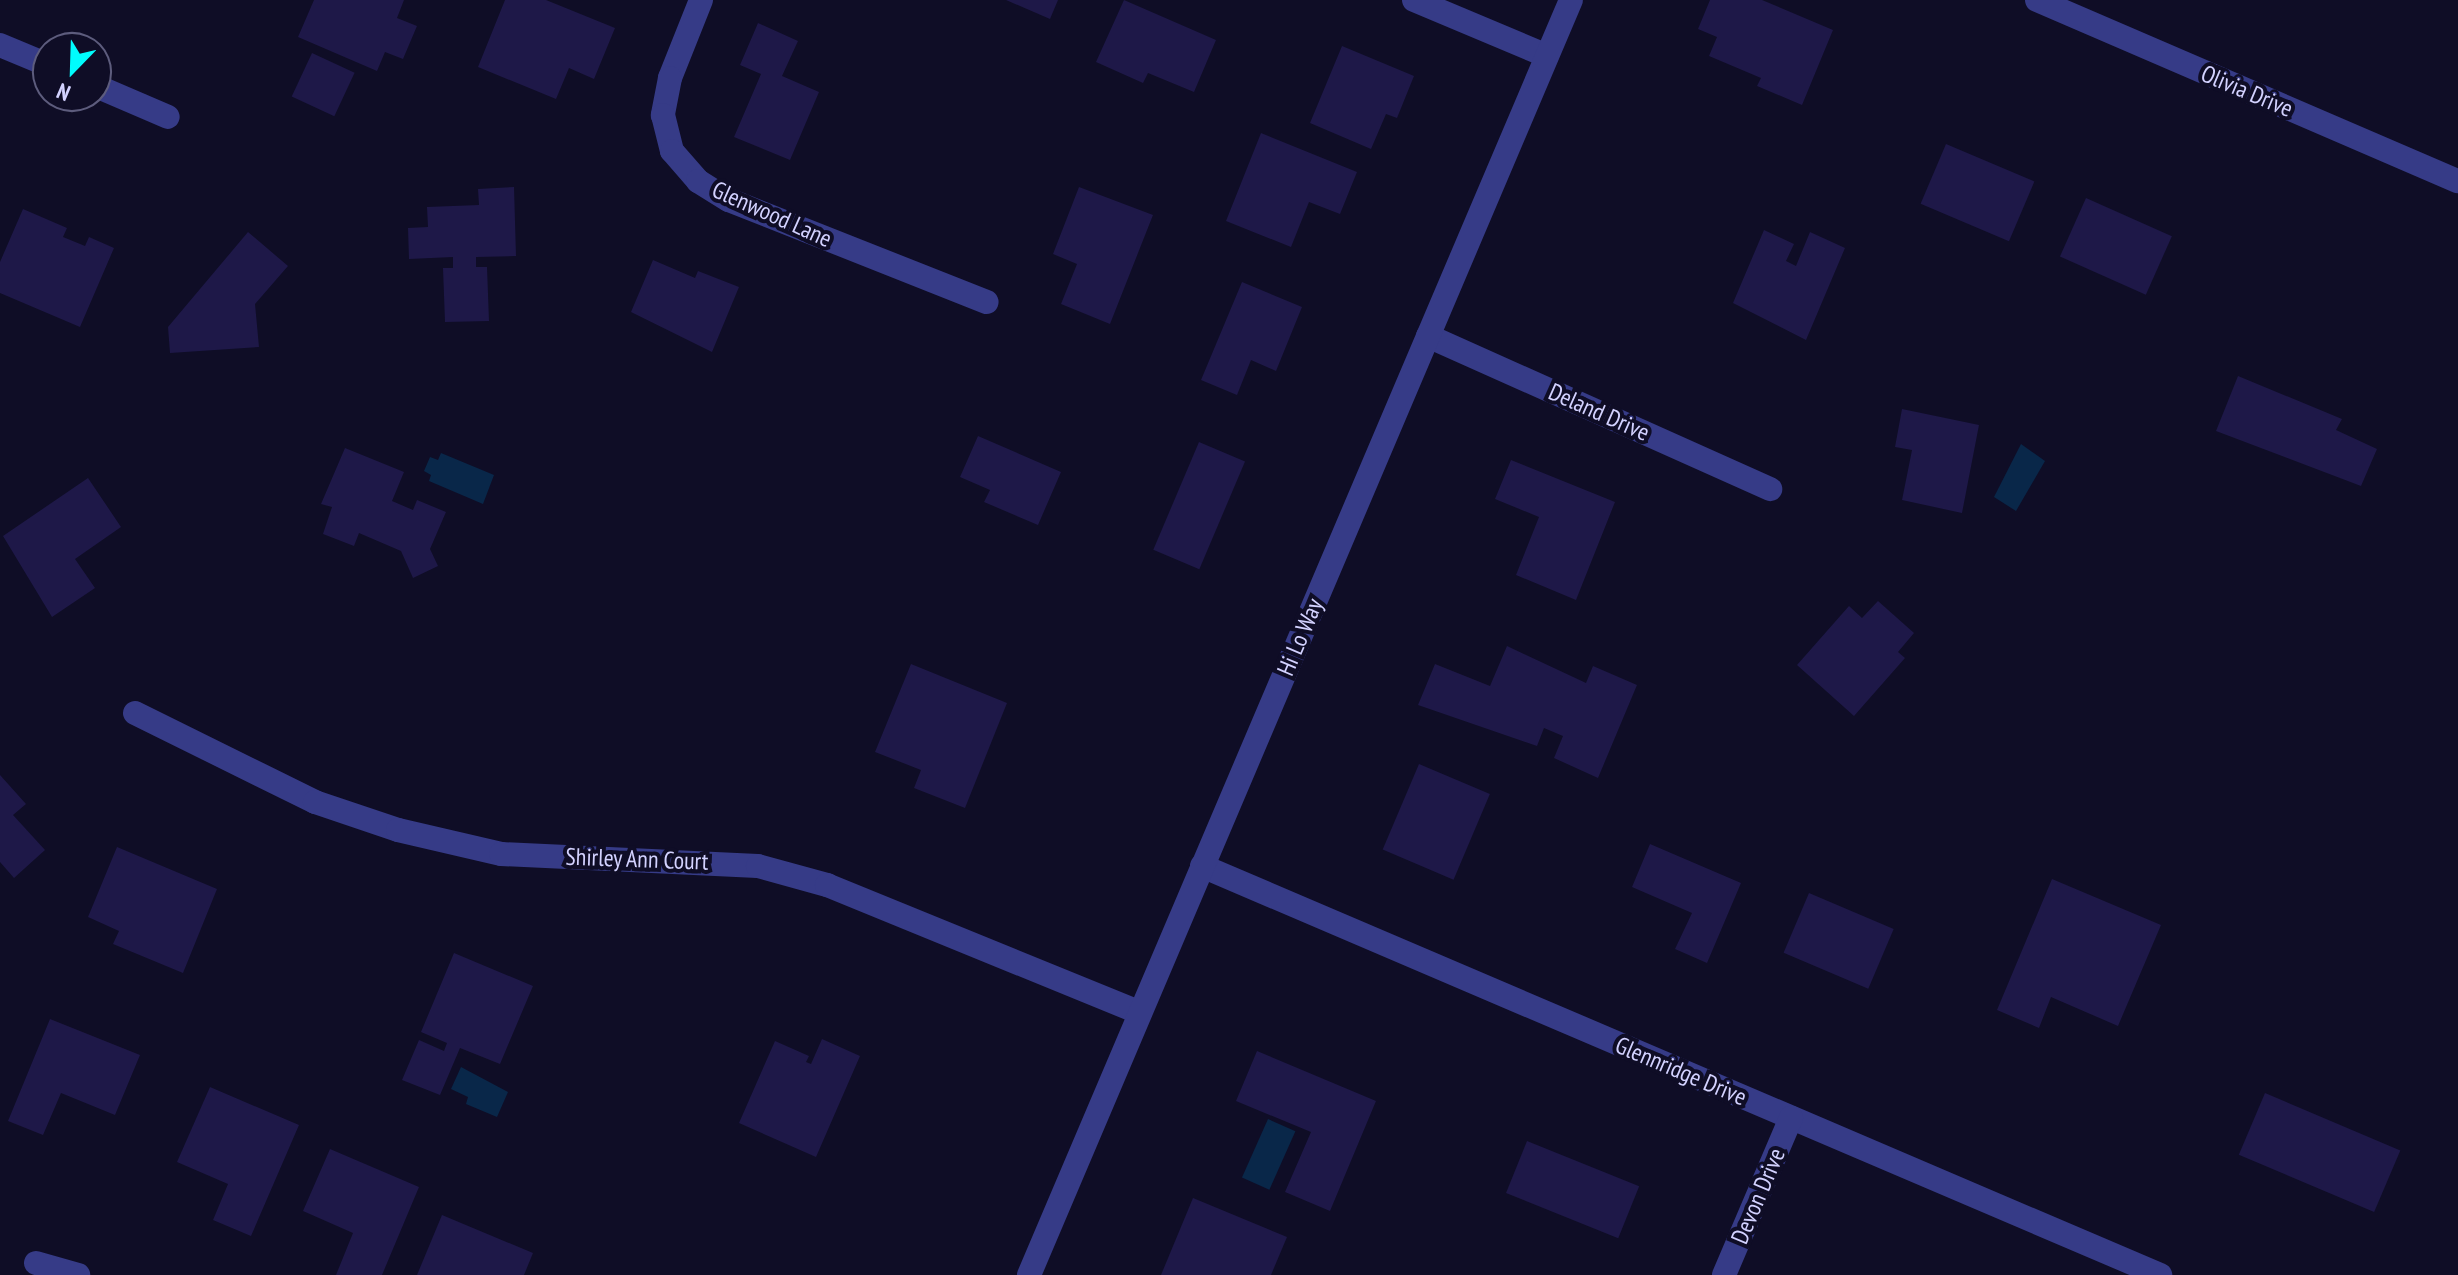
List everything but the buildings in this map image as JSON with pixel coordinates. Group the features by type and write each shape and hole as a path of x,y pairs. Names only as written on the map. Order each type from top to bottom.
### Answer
{"street":[{"name":"Glenwood Lane","path":"701,0 670,78 663,115 672,151 698,181 729,200 987,302"},
{"path":"1414,0 1547,56"},
{"name":"Hi Lo Way","path":"1029,1275 1571,0"},
{"name":"Olivia Drive","path":"2037,0 2458,181"},
{"path":"0,45 32,58"},
{"path":"112,93 168,117"},
{"name":"Deland Drive","path":"1428,336 1770,489"},
{"name":"Shirley Ann Court","path":"135,713 315,802 398,830 501,854 758,866 827,885 1140,1013"},
{"name":"Glennridge Drive","path":"1202,866 2160,1275"},
{"name":"Devon Drive","path":"1724,1275 1791,1118"},
{"path":"36,1263 78,1275"}],"water":[{"path":"2021,444 2045,461 2016,511 1994,497"},
{"path":"441,453 494,475 483,504 429,481 431,475 424,471 430,457 438,460"},
{"path":"461,1067 508,1092 497,1117 466,1104 468,1097 451,1089"},
{"path":"1268,1119 1295,1131 1269,1190 1242,1177"}]}
